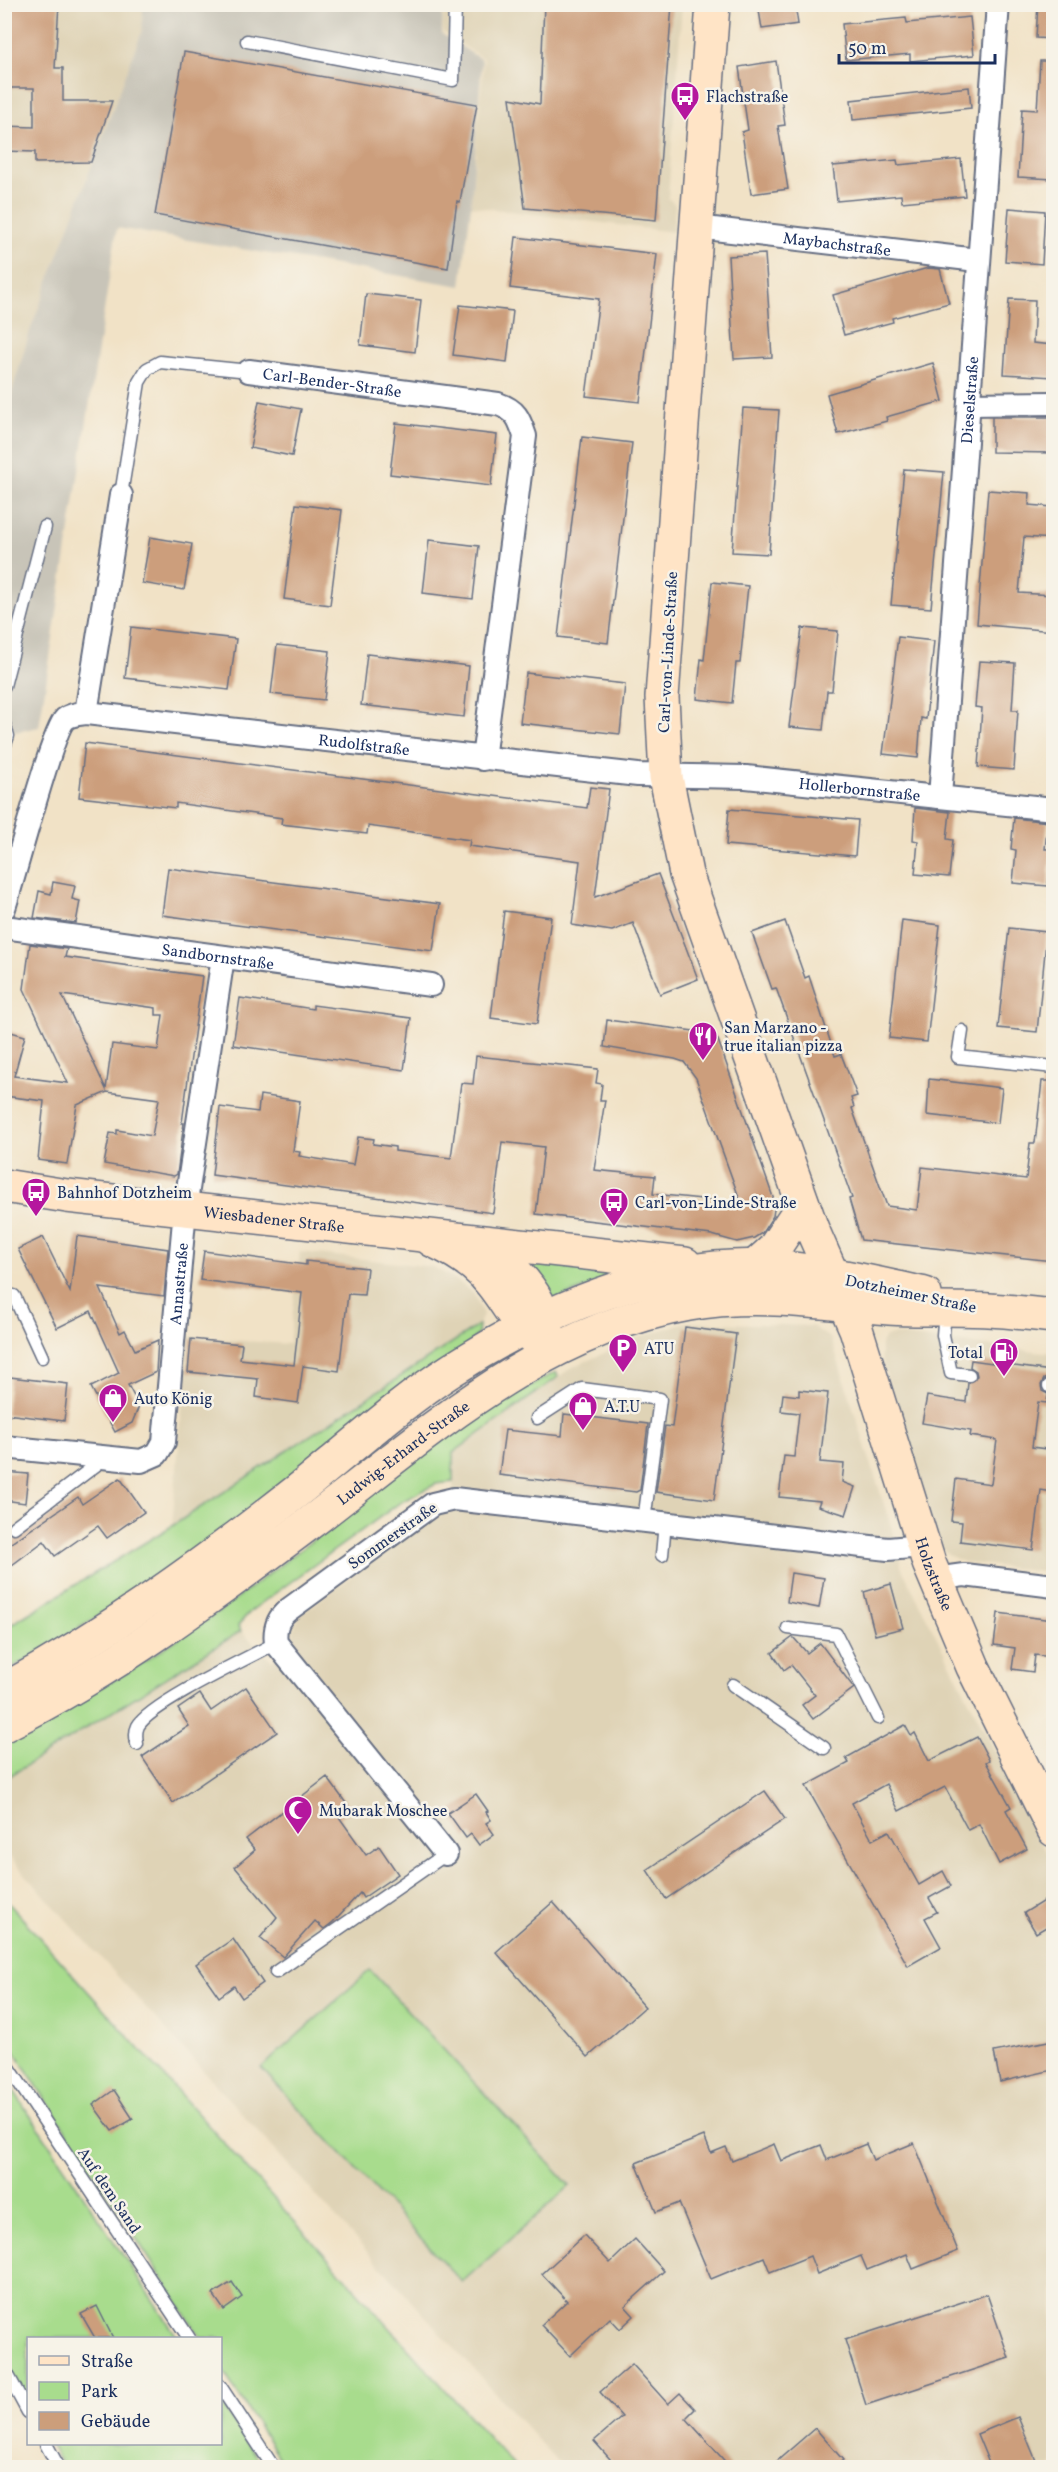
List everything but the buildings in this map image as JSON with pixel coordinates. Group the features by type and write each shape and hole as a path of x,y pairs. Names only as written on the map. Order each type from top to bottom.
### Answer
{"street":[{"name":"Carl-von-Linde-Straße","path":"713,4 664,666 663,738 666,777 686,874 803,1205 841,1291"},
{"name":"Dieselstraße","path":"940,797 998,4"},
{"name":"Maybachstraße","path":"697,227 978,260"},
{"name":"Carl-Bender-Straße","path":"249,371 498,404 511,408 519,417 525,436 483,759"},
{"path":"969,404 1053,403"},
{"name":"Carl-Bender-Straße","path":"86,713 121,495"},
{"name":"Rudolfstraße","path":"4,908 52,747 63,720 75,714 86,713 483,759 666,777"},
{"name":"Hollerbornstraße","path":"666,777 746,777 1053,809"},
{"name":"Sandbornstraße","path":"4,927 431,985"},
{"name":"Annastraße","path":"4,1447 141,1461 157,1454 164,1442 186,1209 223,957"},
{"name":"Wiesbadener Straße","path":"10,1189 469,1240 494,1253 516,1271 534,1323 550,1351"},
{"path":"754,1267 778,1244 803,1205"},
{"name":"Wiesbadener Straße","path":"420,1234 446,1246 470,1262 534,1323"},
{"path":"469,1240 717,1268"},
{"name":"Ludwig-Erhard-Straße","path":"4,1690 82,1647 156,1598 444,1376 534,1323 588,1299 655,1278 717,1268 754,1267 841,1291"},
{"name":"Dotzheimer Straße","path":"841,1291 886,1285 987,1309 1053,1316"},
{"name":"Ludwig-Erhard-Straße","path":"4,1725 96,1675 172,1625 474,1398 550,1351 594,1331 640,1315 697,1303 735,1297 841,1291"},
{"name":"Dotzheimer Straße","path":"841,1291 945,1310 987,1309"},
{"name":"Holzstraße","path":"841,1291 922,1546 973,1667 1053,1830"},
{"name":"Sommerstraße","path":"276,1643 277,1624 288,1610 433,1504 442,1500 655,1522 888,1550 922,1546"},
{"path":"935,1579 964,1575 1053,1586"},
{"path":"276,1643 446,1854"}],"lane":[{"path":"247,41 453,80 455,4"},
{"name":"Carl-Bender-Straße","path":"121,495 139,382 147,369 160,362 249,371"},
{"path":"4,686 45,527"},
{"path":"4,724 8,736 4,747"},
{"path":"962,1030 958,1057 1053,1067"},
{"path":"4,1294 14,1296 42,1357"},
{"path":"945,1310 943,1335 951,1373 969,1375"},
{"path":"537,1418 582,1389 660,1399 655,1522 662,1555"},
{"path":"14,1527 105,1458"},
{"path":"788,1628 836,1634 878,1718"},
{"path":"137,1744 136,1734 141,1722 176,1696 276,1643"},
{"path":"733,1685 824,1748"},
{"path":"276,1972 446,1854"},
{"name":"Auf dem Sand","path":"4,2060 188,2337"},
{"path":"4,2368 27,2410"},
{"path":"222,2389 274,2468"},
{"path":"47,2445 59,2468"}],"shaded area":[{"path":"5,5 143,5 142,31 30,331 5,415"},
{"path":"143,5 443,5 442,34 482,60 471,206 461,286 117,228 39,727 5,734 5,415 30,331 142,31"},
{"path":"444,5 682,5 668,198 675,205 673,232 471,206 484,59 443,32"},
{"path":"300,1252 433,1267 455,1279 474,1294 483,1314 479,1325 172,1526 188,1337 289,1344"},
{"path":"687,1322 812,1326 831,1339 891,1526 902,1569 1053,1865 1053,2467 562,2467 5,1852 4,1779 241,1631 272,1661 294,1643 293,1630 299,1616 438,1511 454,1508 452,1453 571,1368 640,1337"},
{"path":"894,1335 1053,1353 1053,1573 964,1562 948,1555 939,1544 881,1357 881,1344 885,1337"}],"green space":[{"path":"515,1257 648,1265 548,1302"},
{"path":"479,1325 478,1334 465,1348 159,1579 32,1657 5,1671 5,1628 172,1526"},
{"path":"556,1372 558,1377 453,1453 453,1482 436,1484 401,1502 252,1610 238,1625 241,1631 5,1779 5,1739 128,1672 221,1610 313,1540 419,1452 520,1386 524,1389"},
{"path":"4,1898 515,2467 285,2467 222,2370 222,2337 200,2337 5,2037"},
{"path":"370,1970 570,2186 462,2282 261,2068"},
{"path":"4,2076 177,2337 27,2337 27,2402 5,2360"},
{"path":"222,2405 263,2467 63,2467 51,2445 222,2445"}],"place":[{"name":"Flachstraße","path":"685,122"},
{"name":"San Marzano - true italian pizza","path":"703,1062"},
{"name":"Bahnhof Dotzheim","path":"36,1218"},
{"name":"Carl-von-Linde-Straße","path":"614,1228"},
{"name":"ATU","path":"623,1374"},
{"name":"Total","path":"1004,1378"},
{"name":"Auto König","path":"113,1424"},
{"name":"A.T.U","path":"583,1432"},
{"name":"Mubarak Moschee","path":"298,1836"}]}
